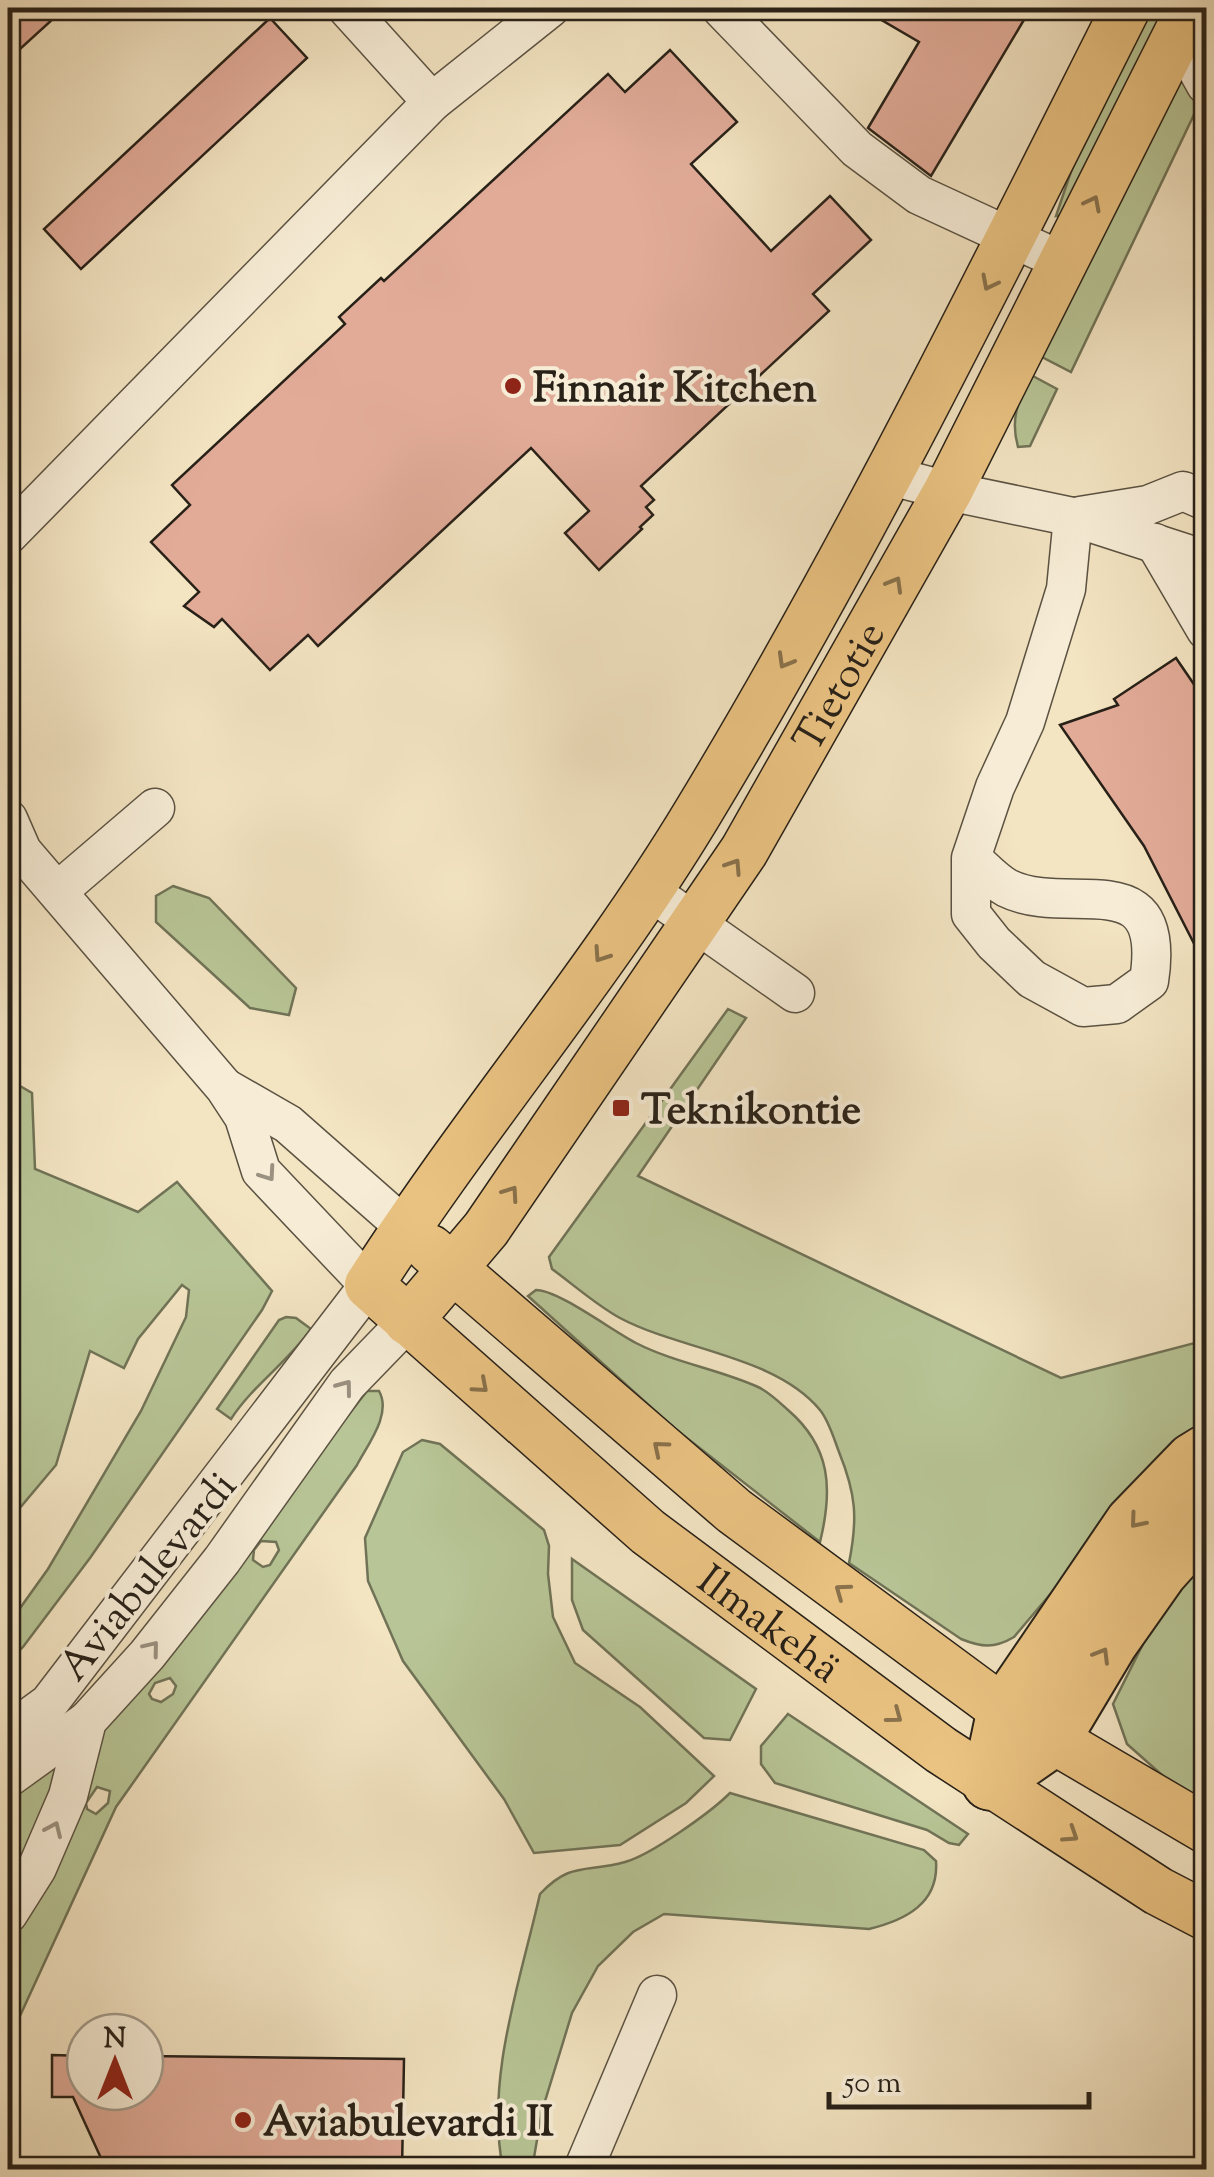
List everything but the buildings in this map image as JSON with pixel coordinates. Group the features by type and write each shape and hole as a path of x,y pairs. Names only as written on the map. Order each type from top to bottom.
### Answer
{"highway":[{"path":"990,1782 1005,1711 1133,1523 1193,1461 1206,1453"},
{"path":"990,1782 1052,1739 1110,1642 1160,1571 1206,1520"}],"main road":[{"name":"Tietotie","path":"369,1285 406,1228 541,1045 696,817 891,476 1126,8"},
{"name":"Tietotie","path":"408,1322 486,1229 744,850 948,492 1184,21"},
{"name":"Ilmakehä","path":"406,1228 734,1511 1005,1711 1206,1828"},
{"name":"Ilmakehä","path":"369,1285 648,1532 942,1750 1158,1891 1206,1916"}],"street":[{"path":"347,8 432,102"},
{"path":"8,536 432,102 550,8"},
{"path":"722,8 857,149 919,195 1064,262"},
{"path":"1184,21 1206,86"},
{"path":"891,476 948,492 1073,517 1206,560"},
{"path":"1073,517 1148,505 1183,491 1206,501"},
{"path":"971,858 1007,888 1046,897 1116,899 1144,919 1154,952 1149,981 1117,1004 1083,1007 1032,979 994,943 971,914 971,858 1025,722 1066,589 1073,517"},
{"path":"1154,543 1206,630"},
{"path":"58,891 155,808"},
{"path":"12,844 58,891 224,1088 244,1117 261,1171 369,1285"},
{"path":"647,889 795,992"},
{"path":"224,1088 288,1124 406,1228"},
{"name":"Aviabulevardi","path":"8,1733 49,1703 369,1285"},
{"name":"Aviabulevardi","path":"8,1914 36,1868 68,1796 87,1721 147,1655 222,1560 347,1384 408,1322"},
{"path":"8,1778 87,1721"},
{"path":"583,2170 657,1995"}],"green space":[{"path":"1142,8 1173,8 1073,214 1056,216 1088,121"},
{"path":"1180,71 1200,102 1071,372 1038,355"},
{"path":"1031,375 1057,389 1030,446 1018,447 1017,410"},
{"path":"173,886 209,898 296,988 289,1015 250,1008 156,922 156,896"},
{"path":"728,1009 746,1018 638,1176 1061,1378 1206,1340 1206,1426 1174,1448 1007,1641 988,1646 961,1639 849,1563 854,1506 849,1481 826,1419 801,1392 753,1366 620,1318 552,1269 549,1257"},
{"path":"8,1079 32,1093 35,1169 138,1212 177,1182 272,1291 90,1558 23,1647 8,1661 8,1625 48,1569 141,1411 186,1317 189,1290 182,1285 138,1339 124,1368 90,1351 56,1465 8,1522"},
{"path":"536,1290 571,1303 651,1350 743,1381 777,1401 813,1439 825,1470 827,1504 820,1542 674,1428 528,1296"},
{"path":"296,1318 311,1329 231,1419 217,1409 279,1320"},
{"path":"367,1391 379,1391 381,1419 357,1465 116,1807 8,2042 8,1952 63,1844 101,1732","holes":["261,1541 276,1542 279,1550 270,1565 263,1567 253,1560","170,1678 176,1686 173,1694 161,1702 149,1694 155,1683","97,1787 110,1791 108,1803 96,1814 87,1809 86,1803"]},
{"path":"422,1440 440,1444 544,1530 549,1546 553,1617 575,1663 640,1707 714,1776 686,1803 620,1845 534,1853 504,1799 403,1661 368,1581 365,1538 403,1452"},
{"path":"1206,1549 1206,1803 1171,1783 1127,1744 1113,1704 1168,1594"},
{"path":"572,1559 756,1689 730,1740 704,1738 583,1630 572,1600"},
{"path":"788,1714 968,1834 959,1845 949,1843 927,1830 775,1783 761,1764 761,1746"},
{"path":"51,1765 58,1767 58,1771 8,1895 8,1794"},
{"path":"730,1793 924,1850 936,1861 932,1888 926,1899 907,1915 869,1929 664,1914 633,1932 598,1966 572,2013 542,2111 532,2169 503,2169 498,2101 502,2066 540,1894 570,1872 625,1862 650,1851"}],"place":[{"name":"Finnair Kitchen","path":"513,386"},
{"name":"Teknikontie","path":"621,1108"},
{"name":"Aviabulevardi II","path":"243,2120"}]}
